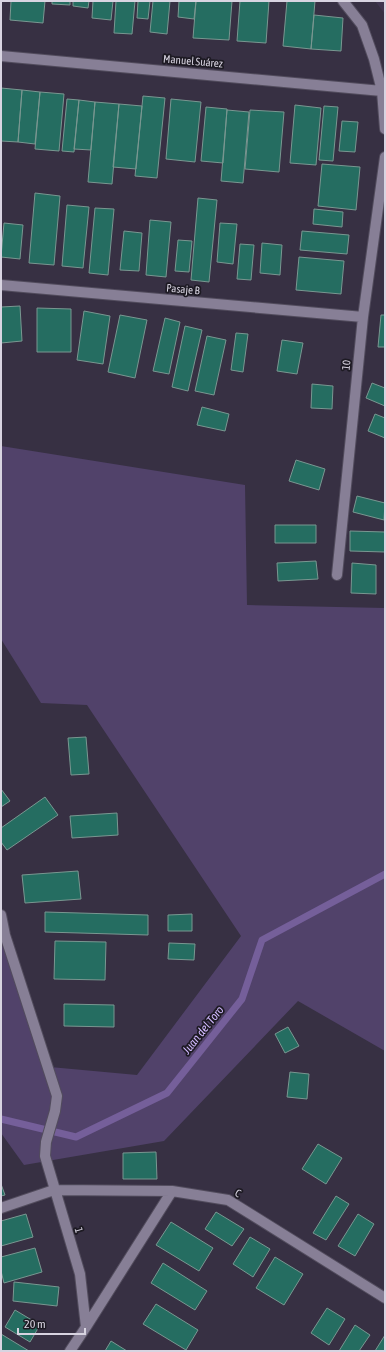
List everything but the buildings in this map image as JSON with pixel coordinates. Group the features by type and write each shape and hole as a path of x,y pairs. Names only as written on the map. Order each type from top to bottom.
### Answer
{"street":[{"path":"343,1 362,25 374,59 382,91 385,129"},
{"name":"Manuel Suárez","path":"1,56 382,91"},
{"name":"10","path":"337,575 363,317 385,157"},
{"name":"Pasaje B","path":"1,285 363,317"},
{"name":"1","path":"1,915 5,935 57,1096 55,1111 46,1142 45,1156 80,1274 86,1327"},
{"name":"C","path":"1,1208 54,1190 172,1191 228,1200 385,1298"},
{"path":"70,1351 172,1191"}],"shaded area":[{"path":"375,1 385,1 385,14"},
{"path":"1,446 245,485 247,605 385,608 385,1051 298,1001 164,1141 24,1165 1,1133 1,942 50,1067 137,1075 241,936 87,705 41,703 1,639"}],"waterway":[{"name":"Juan del Toro","path":"1,1119 76,1137 167,1093 242,999 262,940 385,874"}]}
